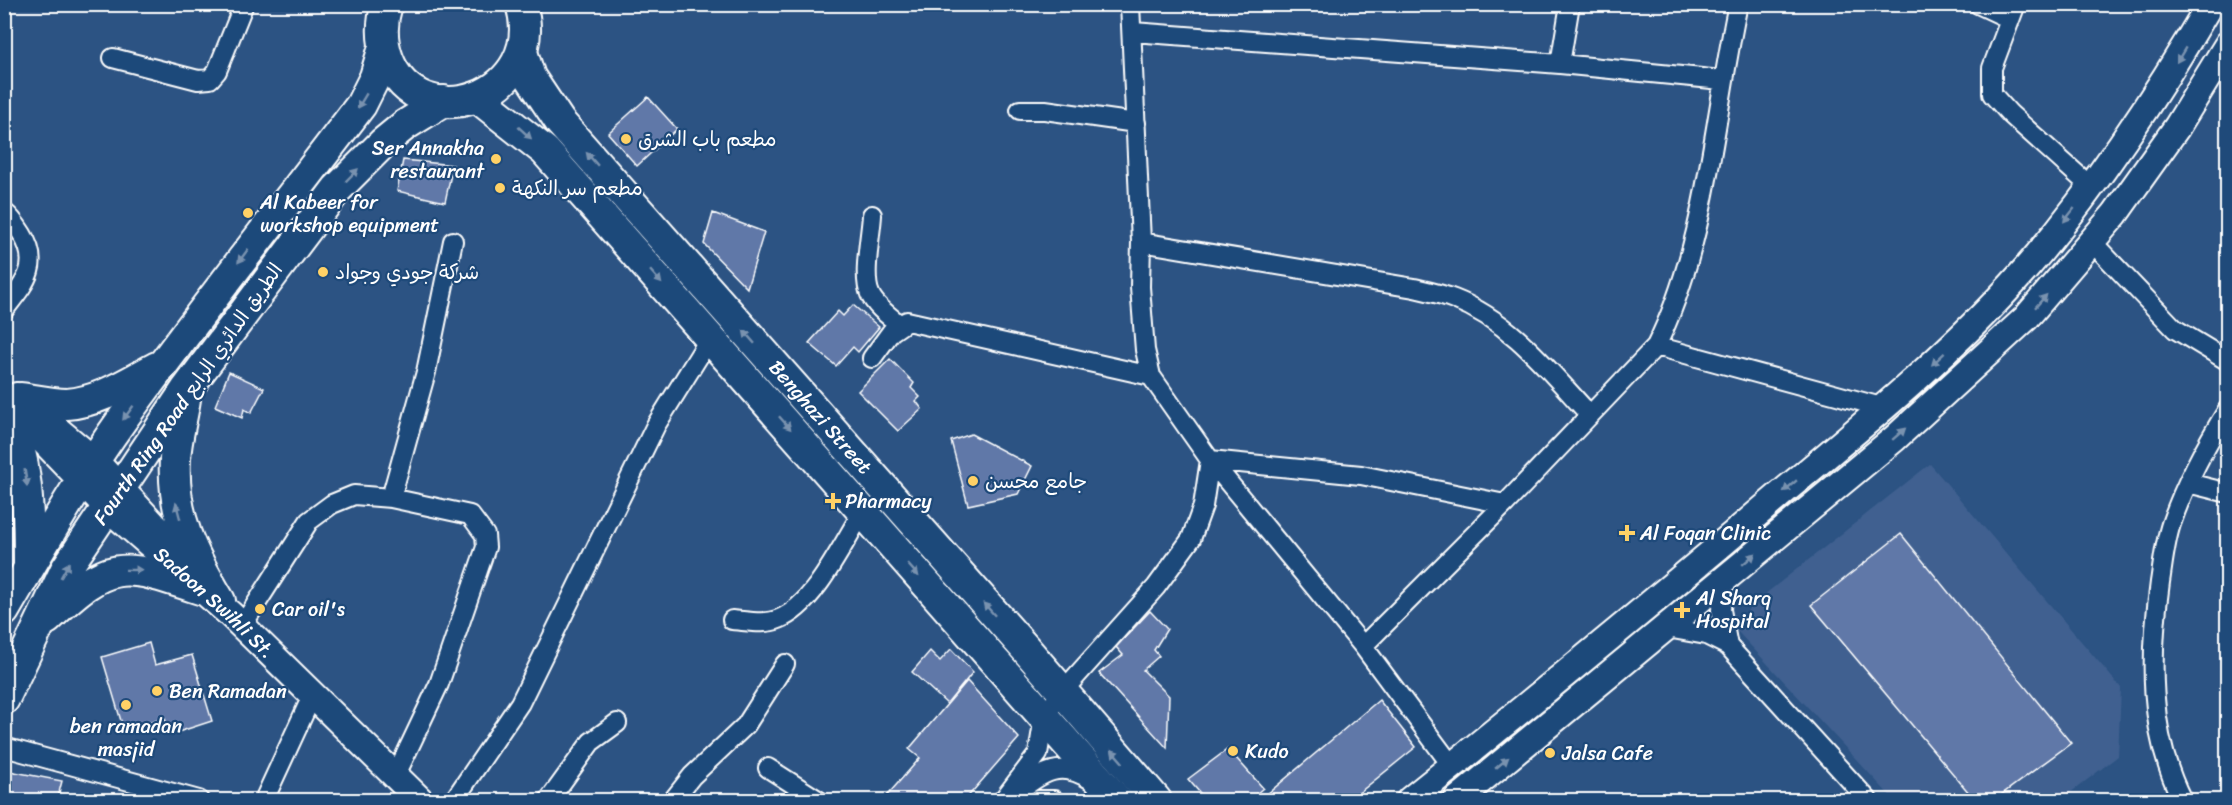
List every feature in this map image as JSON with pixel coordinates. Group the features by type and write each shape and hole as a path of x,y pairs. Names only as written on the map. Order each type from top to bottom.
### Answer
{"main road":[{"path":"364,4 399,78 412,89 444,101 478,98 501,84 517,64 522,52 526,27 521,4"},
{"name":"Fourth Ring Road الطريق الدائري الرابع","path":"4,611 123,419 168,361 211,298 361,105 375,77 383,40 387,4"},
{"path":"1410,801 1885,408 1966,332 2024,270 2091,187 2160,89 2210,4"},
{"path":"1457,801 1894,439 2026,318 2093,243 2149,168 2215,68 2228,44"},
{"name":"Benghazi Street","path":"522,52 530,77 560,122 1156,801"},
{"name":"Benghazi Street","path":"478,98 545,151 1113,796"},
{"name":"Fourth Ring Road الطريق الدائري الرابع","path":"4,699 66,569 186,390 338,189 383,143 444,101"},
{"path":"2118,150 2149,168"},
{"path":"29,569 30,513 26,480 9,397 66,404 81,401 113,390 168,361"},
{"path":"186,390 175,456 175,497 185,535 197,563 223,607"},
{"name":"Sadoon Swihli St.","path":"9,397 89,472 408,792"},
{"path":"34,632 84,586 108,572 129,569 146,570 223,607"}],"street":[{"path":"113,58 198,80 210,79 217,71 244,4"},
{"path":"1130,4 1141,242 1140,287 1145,350 1150,376 1210,460 1363,646 1452,766"},
{"path":"1560,64 1570,4"},
{"path":"1363,646 1505,504 1656,345 1672,314 1698,225 1722,80 1738,4"},
{"path":"1978,4 2013,12 1992,68 1992,94 2091,187"},
{"path":"1133,32 1560,64 1722,80"},
{"path":"1020,110 1045,110 1136,123"},
{"path":"4,212 10,217 31,249 32,265 23,284 4,310"},
{"path":"872,215 867,280 870,293 878,306 899,324"},
{"path":"391,498 426,372 453,241"},
{"path":"1141,242 1414,288 1454,299 1502,326 1529,349 1589,414"},
{"path":"2093,243 2175,329 2228,361"},
{"path":"872,358 899,324 907,321 1150,376"},
{"path":"454,801 520,703 656,425 710,338"},
{"path":"1656,345 1885,408"},
{"path":"2182,801 2170,777 2159,735 2153,675 2156,614 2165,549 2171,525 2199,456 2228,409"},
{"path":"1004,801 1038,754 1044,717 1062,692 1156,587 1191,539 1203,506 1210,460"},
{"path":"1210,460 1361,475 1505,504"},
{"path":"2188,483 2228,493"},
{"path":"223,607 309,521 332,504 354,495 391,498 470,515 485,535 486,547 439,684 408,792"},
{"path":"732,620 764,622 778,620 791,613 821,579 862,513"},
{"path":"1723,581 1721,610 1728,646"},
{"path":"1667,628 1706,635 1728,646 1868,801"},
{"path":"673,801 692,776 746,725 785,664"},
{"path":"264,801 312,696"},
{"path":"549,801 591,742 616,723"},
{"path":"4,747 199,801"},
{"path":"768,768 818,801"},
{"path":"1004,801 1052,770 1068,769 1081,774 1113,796"},
{"path":"1038,801 1054,801"}],"shaded area":[{"path":"1930,464 2121,688 2118,756 2061,800 1894,800 1737,631 1750,606"}],"building":[{"path":"648,97 677,129 637,166 608,133"},
{"path":"403,160 453,165 445,202 397,191"},
{"path":"713,213 764,232 747,288 704,244"},
{"path":"853,305 879,327 858,352 853,347 836,366 809,343 838,311 843,316"},
{"path":"890,359 914,383 911,388 920,397 916,401 922,409 898,431 858,391"},
{"path":"229,372 264,388 251,413 244,409 242,418 215,406"},
{"path":"971,434 1032,466 1018,494 968,505 951,441"},
{"path":"1901,534 2071,743 1994,800 1975,800 1811,605"},
{"path":"1150,611 1167,629 1154,650 1159,656 1143,670 1169,696 1167,748 1099,673 1123,655 1116,647"},
{"name":"Ben Ramadan","path":"149,643 155,665 192,655 212,721 169,735 165,718 124,731 102,657"},
{"path":"951,649 973,672 947,704 912,672 930,651 940,661"},
{"path":"967,681 1019,738 965,800 883,800 920,758 909,749"},
{"path":"1379,700 1416,747 1350,800 1260,800"},
{"path":"1228,749 1263,788 1249,800 1206,800 1188,779"},
{"path":"4,770 62,781 57,800 4,800"}],"place":[{"name":"مطعم باب الشرق","path":"626,139"},
{"name":"Ser Annakha restaurant","path":"496,159"},
{"name":"مطعم سر النكهة","path":"500,188"},
{"name":"Al Kabeer for workshop equipment","path":"248,213"},
{"name":"شركة جودي وجواد","path":"323,272"},
{"name":"جامع محسن","path":"973,481"},
{"name":"Pharmacy","path":"833,501"},
{"name":"Al Foqan Clinic","path":"1627,533"},
{"name":"Car oil's","path":"260,609"},
{"name":"Al Sharq Hospital","path":"1682,610"},
{"name":"Ben Ramadan","path":"157,691"},
{"name":"ben ramadan masjid","path":"126,705"},
{"name":"Kudo","path":"1233,751"},
{"name":"Jalsa Cafe","path":"1550,753"}]}
